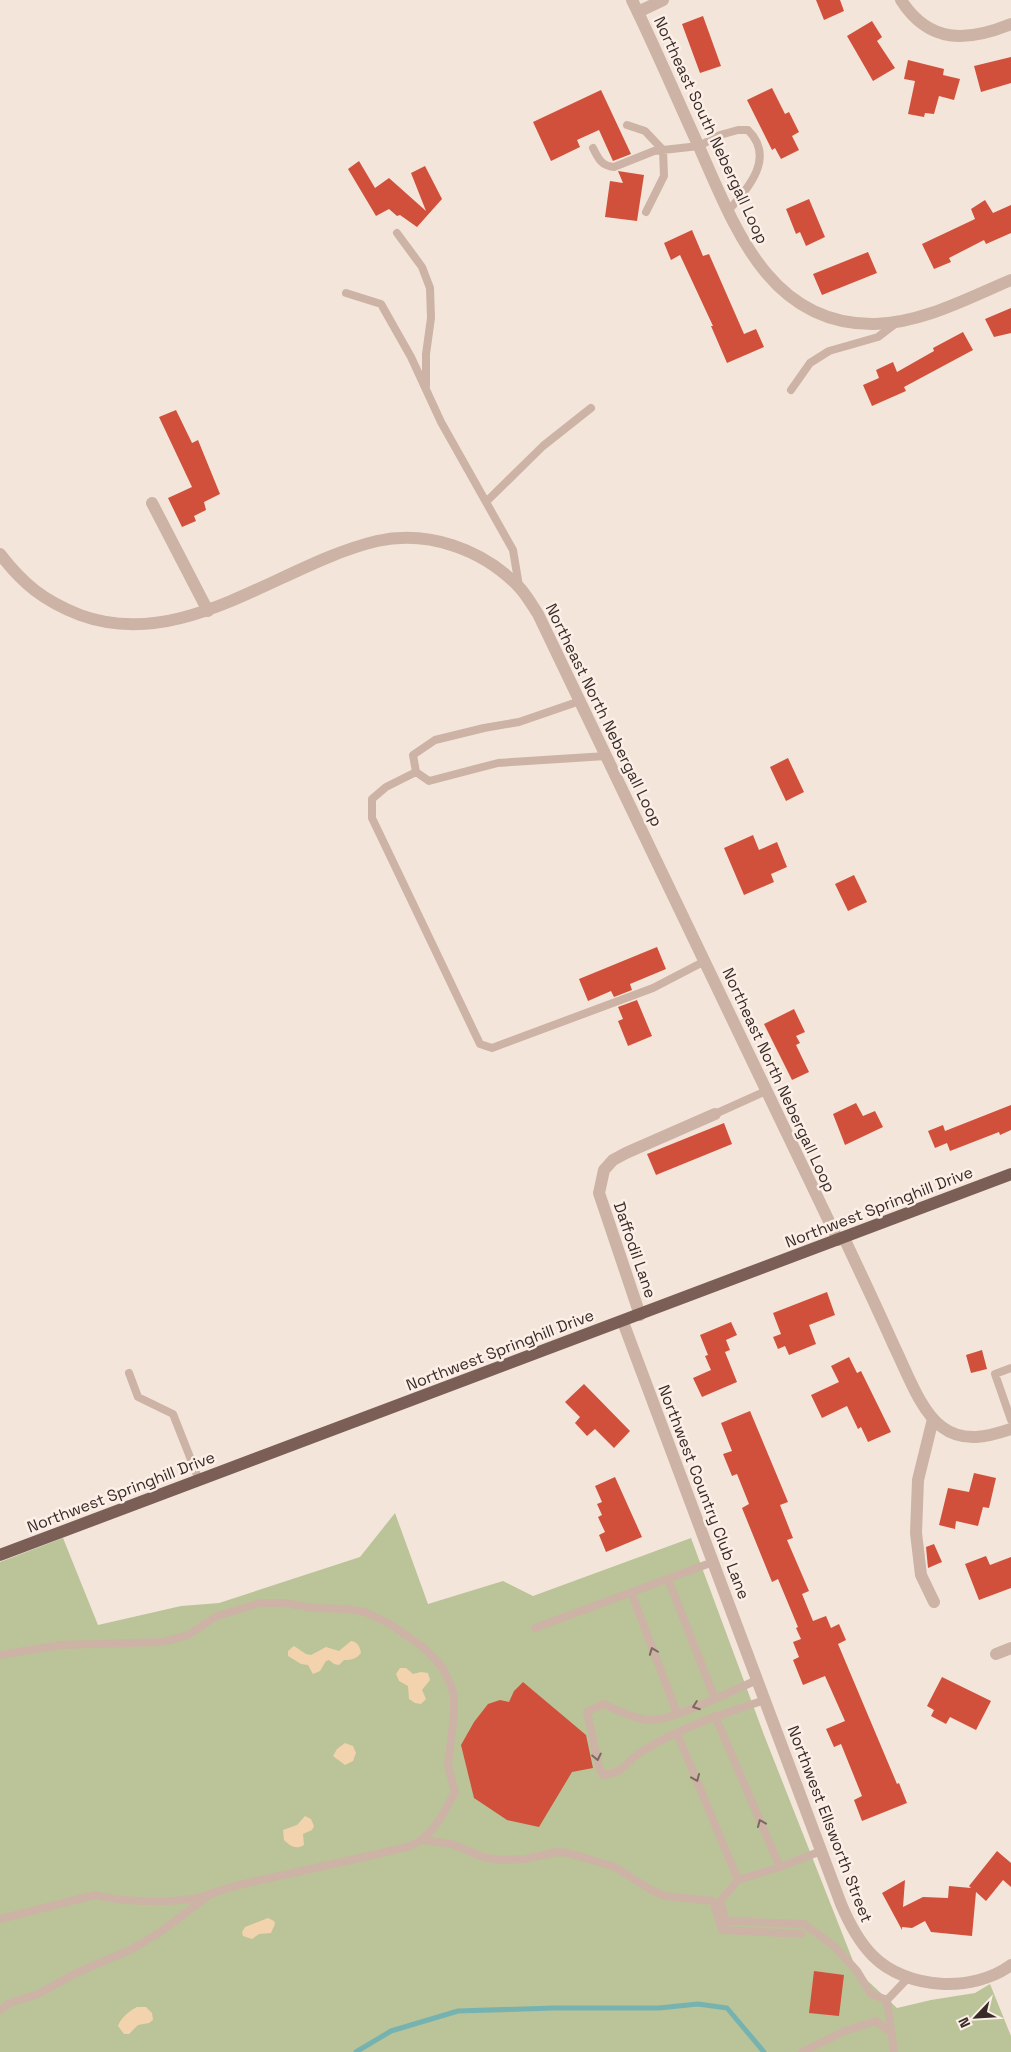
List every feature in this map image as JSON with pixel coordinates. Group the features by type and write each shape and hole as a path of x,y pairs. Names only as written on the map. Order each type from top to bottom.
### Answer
{"main road":[{"name":"Northwest Springhill Drive","path":"0,1555 623,1322 1011,1174"}],"street":[{"path":"635,6 663,0"},
{"path":"901,0 909,13 923,25 939,33 954,36 976,36 1011,24"},
{"name":"Northeast South Nebergall Loop","path":"635,6 728,211 748,250 772,281 793,299 818,312 851,323 899,322 937,311 1011,280"},
{"path":"152,503 208,610"},
{"name":"Northeast North Nebergall Loop","path":"0,554 18,577 44,598 65,609 98,621 124,625 144,624 208,610 343,552 378,541 406,538 423,538 453,545 471,552 489,562 519,586 538,614 766,1091 912,1384 933,1419"},
{"name":"Daffodil Lane","path":"640,1315 600,1198 602,1175 614,1160 626,1153 715,1114"},
{"name":"Northwest Country Club Lane","path":"623,1322 756,1676"},
{"path":"934,1602 921,1576 916,1533 918,1480 933,1419 943,1428 959,1436 976,1438 994,1435 1011,1429"},
{"path":"996,1654 1011,1648"},
{"name":"Northwest Ellsworth Street","path":"756,1676 841,1904 861,1942 874,1957 892,1970 909,1977 935,1983 960,1984 985,1978 1011,1965"}],"lane":[{"path":"627,126 645,131 663,150 664,176 646,212"},
{"path":"593,148 600,162 614,167 663,150 699,146 720,135 738,130 748,130 756,138 760,148 760,159 756,173 745,192 728,211"},
{"path":"397,233 422,267 430,288 431,318 426,354 426,388"},
{"path":"346,293 381,304 411,357 441,422 513,550 519,586"},
{"path":"791,390 810,363 829,351 878,336 899,322"},
{"path":"487,501 543,446 591,408"},
{"path":"580,700 519,722 435,740 414,755 416,772 429,781 498,763 606,756"},
{"path":"416,772 386,787 372,799 372,818 480,1044 492,1048 564,1022 653,988 705,961"},
{"path":"715,1114 766,1091"},
{"path":"1011,1368 995,1374 1011,1420"},
{"path":"129,1373 138,1397 173,1414 199,1480"},
{"path":"535,1628 713,1562"},
{"path":"668,1578 715,1699"},
{"path":"631,1592 677,1713"},
{"path":"0,1655 60,1645 163,1642 188,1635 217,1616 260,1603 284,1603 313,1608 356,1610 377,1618 424,1648 442,1668 452,1689 454,1715 448,1765 455,1792 435,1827 424,1840 411,1846 236,1885 204,1896 167,1900 114,1898 95,1895 0,1919"},
{"path":"756,1676 715,1699 677,1713 648,1720 603,1704 587,1712 603,1775 616,1774 636,1755 661,1739 715,1716 765,1700"},
{"path":"715,1716 780,1867"},
{"path":"677,1733 738,1880"},
{"path":"424,1840 451,1844 483,1857 498,1860 525,1858 557,1852 568,1853 616,1867 651,1890 665,1896 713,1901 722,1930 801,1934"},
{"path":"821,1850 780,1867 738,1880 720,1901 726,1921 804,1924 834,1946 857,1971 871,1994 887,2000"},
{"path":"0,2010 10,2003 30,1998 76,1973 130,1950 159,1933 216,1892"},
{"path":"894,2052 887,2000 909,1977"},
{"path":"802,2052 844,2030 876,2021 890,2032"}],"green space":[{"path":"395,1513 428,1604 503,1581 533,1596 691,1538 764,1735 857,1971 897,2008 975,1993 990,1984 1011,2036 1011,2052 0,2052 0,1562 63,1538 98,1625 181,1606 219,1603 360,1557"}],"sand":[{"path":"351,1641 355,1642 359,1647 361,1653 357,1657 344,1660 339,1665 329,1660 326,1661 320,1671 313,1674 308,1665 301,1664 288,1656 288,1651 294,1646 311,1655 326,1647 339,1651"},
{"path":"400,1668 406,1668 413,1674 428,1673 430,1680 422,1690 426,1699 421,1704 409,1699 408,1686 399,1681 396,1674"},
{"path":"345,1743 353,1746 356,1753 353,1761 345,1765 333,1756 337,1749"},
{"path":"305,1816 311,1819 314,1826 312,1830 303,1834 304,1845 293,1847 284,1840 283,1830 297,1825"},
{"path":"268,1918 274,1921 275,1924 271,1933 259,1934 252,1939 243,1936 242,1932 245,1927"},
{"path":"137,2007 146,2007 152,2013 153,2020 149,2023 138,2025 129,2034 124,2034 118,2026 119,2023 131,2010"}],"building":[{"path":"816,0 840,0 844,11 824,20"},
{"path":"703,16 721,66 700,73 682,24"},
{"path":"872,21 882,37 877,41 895,68 873,81 847,36"},
{"path":"1011,57 1011,83 981,92 974,66"},
{"path":"908,60 944,69 943,75 960,79 954,100 939,96 934,114 925,113 924,117 908,114 915,81 904,79"},
{"path":"772,88 785,114 789,112 799,132 792,136 799,150 781,159 775,148 772,150 747,100"},
{"path":"601,90 631,154 613,161 599,130 577,140 580,147 551,161 533,122"},
{"path":"359,161 375,188 389,178 426,211 411,173 425,166 442,199 417,227 400,215 397,216 389,209 376,216 348,169"},
{"path":"618,171 644,175 637,221 605,217 610,181 623,183"},
{"path":"809,199 825,237 806,246 800,232 796,234 786,209"},
{"path":"985,200 993,213 1011,205 1011,233 986,244 984,240 949,258 951,262 934,269 922,244 975,219 971,209"},
{"path":"692,230 703,256 709,254 744,334 756,329 764,347 727,363 711,326 713,326 680,255 671,260 664,243"},
{"path":"868,252 877,273 822,295 813,274"},
{"path":"1011,308 1011,333 994,337 985,319"},
{"path":"963,332 973,350 904,387 906,391 872,406 863,385 879,378 876,370 893,362 897,372 934,351 933,348"},
{"path":"176,410 192,443 198,440 220,494 204,502 206,510 194,516 196,521 182,527 168,498 192,487 159,417"},
{"path":"788,758 804,792 786,801 770,767"},
{"path":"753,835 759,850 777,842 787,867 771,874 774,882 744,895 724,848"},
{"path":"854,875 867,902 848,911 835,884"},
{"path":"657,947 666,969 630,984 632,990 614,997 611,991 588,1001 579,979"},
{"path":"637,1000 652,1036 628,1046 618,1021 623,1019 618,1007"},
{"path":"794,1009 805,1032 796,1036 800,1043 796,1045 809,1072 792,1080 764,1024"},
{"path":"856,1103 863,1116 875,1111 883,1127 845,1145 833,1114"},
{"path":"1011,1105 1011,1130 1000,1135 999,1132 950,1151 947,1143 935,1148 928,1131 943,1125 945,1131"},
{"path":"724,1123 732,1144 656,1175 647,1154"},
{"path":"827,1292 835,1315 809,1325 816,1344 789,1355 785,1346 778,1349 773,1337 781,1334 773,1313"},
{"path":"731,1322 737,1335 726,1340 730,1350 725,1352 737,1382 702,1397 693,1378 711,1370 705,1356 708,1355 700,1335"},
{"path":"982,1350 987,1369 971,1373 966,1355"},
{"path":"849,1357 857,1373 861,1371 891,1432 868,1442 861,1427 858,1429 847,1406 822,1418 811,1395 839,1382 831,1366"},
{"path":"584,1384 630,1431 614,1448 595,1429 587,1436 575,1423 580,1417 565,1402"},
{"path":"750,1411 788,1502 780,1505 793,1538 787,1540 809,1591 802,1594 813,1621 826,1616 831,1628 839,1624 846,1640 838,1644 897,1784 899,1783 907,1803 862,1821 854,1800 862,1796 841,1744 834,1747 826,1729 845,1721 825,1676 803,1685 793,1660 799,1657 793,1642 801,1639 796,1628 798,1627 778,1579 772,1582 742,1508 749,1504 737,1474 732,1476 723,1454 732,1451 721,1423"},
{"path":"974,1473 996,1478 989,1508 983,1507 978,1526 956,1521 955,1529 939,1525 948,1488 969,1492"},
{"path":"615,1477 642,1537 606,1552 599,1535 605,1532 598,1517 602,1515 597,1504 602,1502 595,1486"},
{"path":"934,1544 942,1562 928,1568 926,1547"},
{"path":"986,1556 990,1565 1011,1557 1011,1588 979,1600 965,1564"},
{"path":"942,1677 991,1701 976,1730 950,1717 946,1724 931,1716 934,1710 927,1706"},
{"path":"523,1682 586,1735 593,1768 572,1772 539,1827 507,1820 474,1798 461,1745 474,1722 488,1704 500,1700 509,1702 514,1691"},
{"path":"997,1851 1011,1863 1011,1887 1003,1880 986,1901 976,1892 972,1936 931,1932 925,1921 912,1928 902,1927 902,1930 882,1893 905,1880 903,1907 923,1897 948,1898 949,1886 971,1888 969,1886"},
{"path":"814,1971 844,1975 839,2016 809,2013"}],"waterway":[{"path":"356,2052 391,2031 458,2011 554,2008 659,2008 698,2004 727,2008 764,2052"}]}
